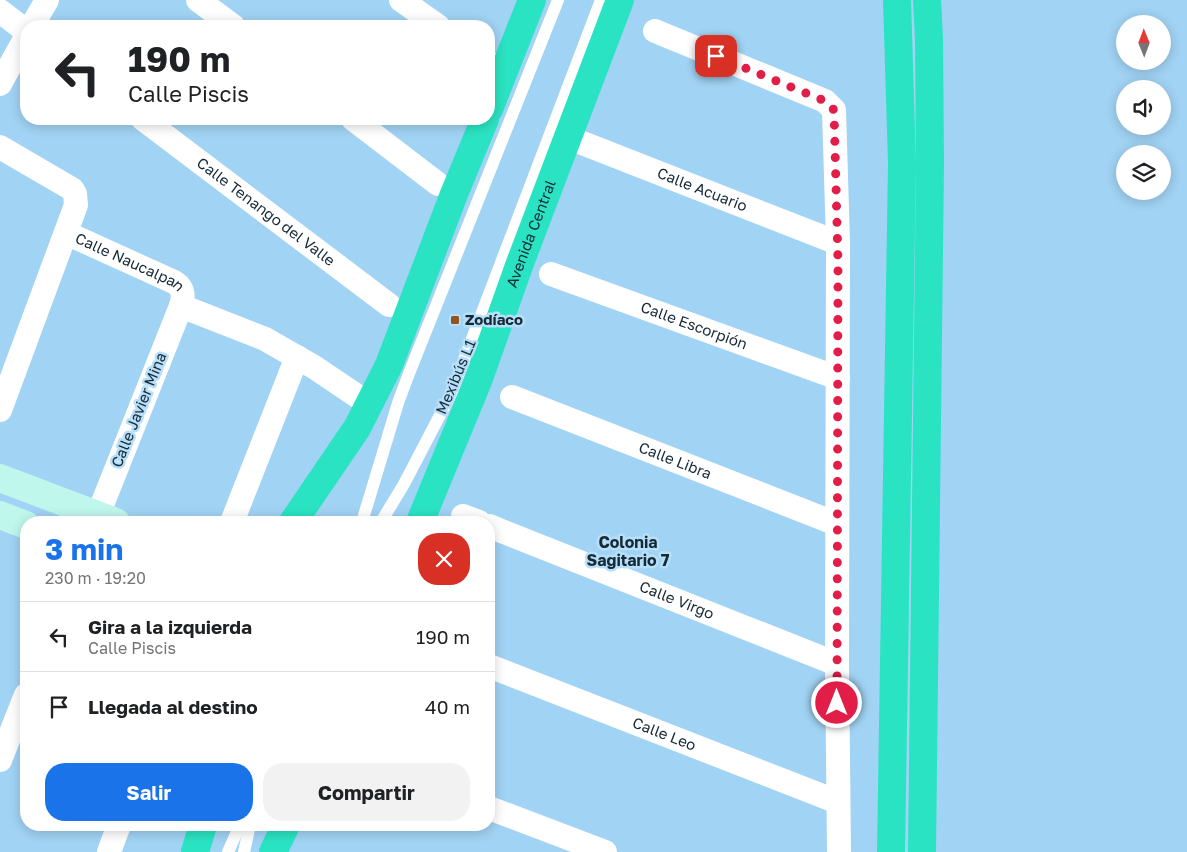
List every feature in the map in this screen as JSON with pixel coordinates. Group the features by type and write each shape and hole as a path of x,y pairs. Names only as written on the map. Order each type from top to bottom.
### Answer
{"highway":[{"path":"496,68 532,0"},
{"name":"Avenida Central","path":"422,516 478,381 567,137 620,0"},
{"path":"891,852 902,163 897,0"},
{"path":"922,852 930,163 927,0"},
{"path":"297,516 357,428 388,364 483,125"},
{"path":"317,516 338,485 348,464 357,428"},
{"path":"195,852 201,831"},
{"path":"272,852 283,831"}],"street":[{"path":"35,20 47,0"},
{"path":"198,0 224,20"},
{"path":"402,0 430,20"},
{"path":"0,11 20,26"},
{"path":"655,31 825,101 832,106 834,114 838,243 837,664 839,852"},
{"path":"0,84 20,47"},
{"name":"Calle Tenango del Valle","path":"151,125 389,305"},
{"path":"361,125 438,184"},
{"name":"Calle Acuario","path":"567,137 838,243"},
{"name":"Calle Naucalpan","path":"0,147 66,185 76,194 76,205 66,233 179,284 183,295 181,306 265,339 297,357 369,404"},
{"path":"0,410 66,233"},
{"name":"Calle Escorpión","path":"550,274 838,378"},
{"name":"Calle Javier Mina","path":"108,516 181,306"},
{"path":"234,516 297,357"},
{"name":"Calle Libra","path":"512,397 837,524"},
{"path":"0,478 99,516"},
{"path":"0,515 20,523"},
{"name":"Calle Virgo","path":"495,528 837,664"},
{"name":"Calle Leo","path":"495,668 838,802"},
{"path":"0,760 20,710"},
{"path":"495,810 605,852"},
{"path":"109,852 117,831"}],"lane":[{"path":"364,516 408,376 558,0"},
{"name":"Mexibús L1","path":"385,516 404,484 451,394 601,0"},
{"path":"228,852 237,831"},
{"path":"244,852 249,831"}],"place":[{"name":"Zodíaco","path":"455,320"}],"district":[{"name":"Colonia Sagitario 7","path":"628,551"}],"route":[{"path":"716,56 825,101 834,110 838,262 837,703"}]}
